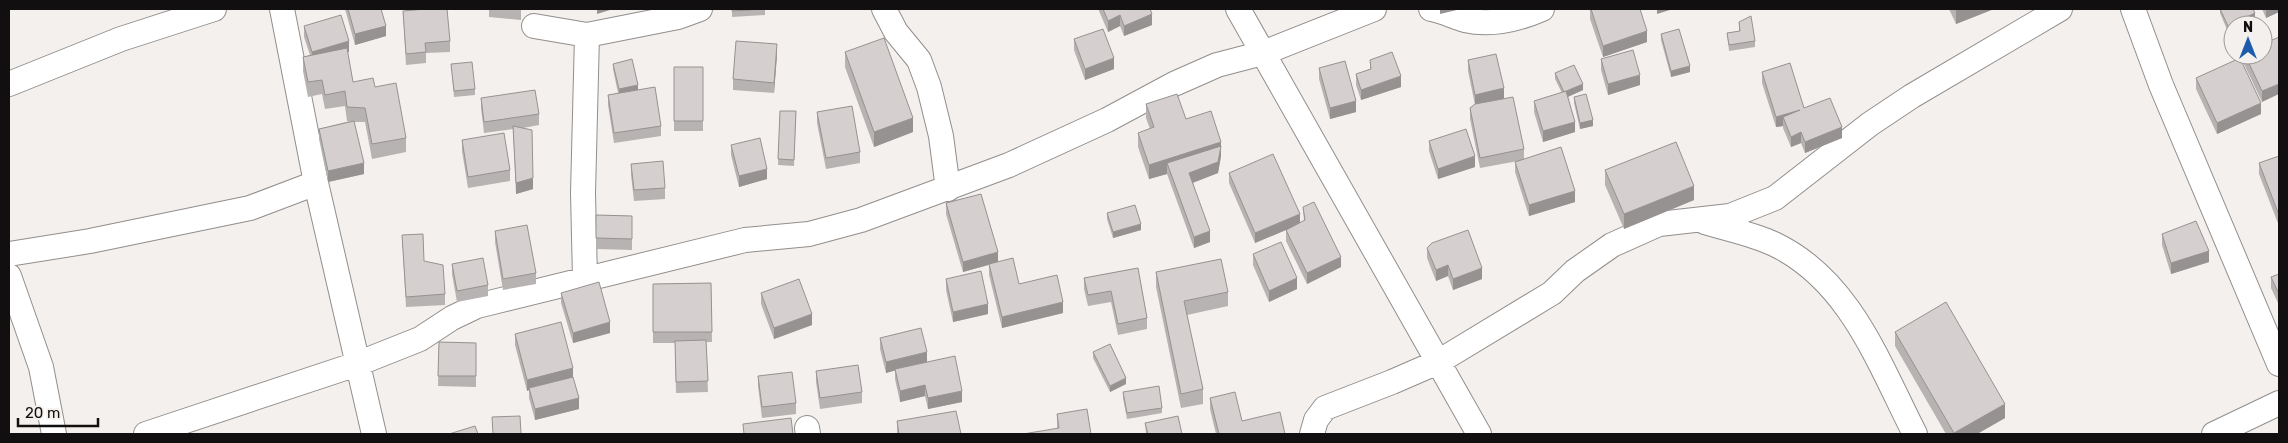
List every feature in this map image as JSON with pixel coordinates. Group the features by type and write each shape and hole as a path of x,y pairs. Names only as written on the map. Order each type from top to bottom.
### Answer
{"street":[{"path":"9,84 121,39 214,9"},
{"path":"282,9 316,184 374,434"},
{"path":"534,26 587,35 678,17 700,9"},
{"path":"884,9 896,32 919,60 941,136 948,189"},
{"path":"1238,9 1479,434"},
{"path":"146,434 358,364 420,339 452,318 477,306 745,240 809,234 861,220 1008,165 1106,120 1174,84 1217,65 1263,53 1374,9"},
{"path":"1432,9 1467,20 1497,22 1524,16 1542,9"},
{"path":"1312,434 1316,420 1325,408 1438,362 1552,293 1575,271 1612,245 1659,224 1730,216 1775,198 1870,124 1912,96 2060,9"},
{"path":"2133,9 2161,85 2279,364"},
{"path":"584,279 583,193 587,35"},
{"path":"9,254 116,236 250,208 316,184"},
{"path":"1701,220 1774,244 1811,267 1839,296 1862,331 1915,434"},
{"path":"9,276 41,367 54,434"},
{"path":"2214,434 2279,403"}],"building":[{"path":"348,9 381,9 386,26 355,34"},
{"path":"447,9 450,41 425,43 426,52 406,54 403,11"},
{"path":"732,9 765,9 732,11"},
{"path":"1103,9 1150,9 1152,14 1124,26 1120,15 1108,21"},
{"path":"1591,9 1640,9 1647,31 1603,46"},
{"path":"2220,9 2253,9 2255,13 2251,15 2223,15"},
{"path":"341,15 349,41 312,52 304,26"},
{"path":"1751,16 1755,41 1729,45 1727,33 1740,31 1739,22"},
{"path":"1103,29 1114,58 1085,69 1074,39"},
{"path":"1679,29 1690,66 1671,71 1661,34"},
{"path":"2279,37 2279,84 2262,91 2250,65 2273,65 2273,40"},
{"path":"884,38 913,118 874,132 845,52"},
{"path":"736,41 777,44 774,83 733,79"},
{"path":"347,48 353,82 373,78 375,87 396,83 406,138 372,144 365,108 347,107 345,91 325,95 322,80 308,82 303,57"},
{"path":"1633,50 1640,75 1608,84 1601,59"},
{"path":"1392,52 1401,76 1361,90 1356,74 1371,69 1370,60"},
{"path":"1496,54 1504,88 1475,95 1468,60"},
{"path":"632,59 638,85 619,89 613,64"},
{"path":"1345,61 1356,101 1330,108 1319,68"},
{"path":"472,62 475,89 454,91 451,64"},
{"path":"1790,63 1804,108 1830,98 1842,127 1805,142 1801,132 1791,137 1783,117 1800,110 1776,117 1762,72"},
{"path":"1574,65 1583,84 1564,92 1555,73"},
{"path":"2225,65 2243,65 2261,103 2217,123 2196,78"},
{"path":"674,67 703,67 703,121 674,121"},
{"path":"655,87 661,126 614,133 608,95"},
{"path":"535,90 539,114 484,122 481,98"},
{"path":"1566,91 1575,122 1543,131 1534,101"},
{"path":"1177,94 1186,119 1211,111 1221,142 1149,165 1138,133 1154,127 1146,104"},
{"path":"1586,94 1593,120 1580,123 1574,97"},
{"path":"1513,97 1524,149 1480,158 1470,108 1475,104"},
{"path":"852,106 860,152 826,158 817,112"},
{"path":"780,111 796,111 794,160 778,159"},
{"path":"354,121 364,163 328,171 319,129"},
{"path":"513,126 532,130 533,178 516,183"},
{"path":"1466,129 1475,156 1438,169 1429,141"},
{"path":"504,133 510,170 468,177 462,140"},
{"path":"760,138 767,169 739,176 731,145"},
{"path":"1676,142 1694,186 1624,214 1605,170"},
{"path":"1221,146 1218,162 1189,173 1210,231 1194,237 1167,163"},
{"path":"1561,147 1575,191 1529,205 1515,162"},
{"path":"1273,154 1300,214 1255,233 1229,173"},
{"path":"2279,156 2279,215 2259,163"},
{"path":"663,161 665,188 634,190 631,164"},
{"path":"981,194 998,252 963,262 946,203"},
{"path":"1314,202 1341,257 1307,273 1286,230 1305,220 1303,207"},
{"path":"1135,205 1141,224 1113,232 1107,213"},
{"path":"596,215 632,216 632,239 596,238"},
{"path":"2196,221 2209,251 2171,263 2162,234"},
{"path":"527,225 536,273 503,279 495,231"},
{"path":"1468,230 1482,268 1453,279 1448,265 1436,270 1427,248 1432,243"},
{"path":"423,234 424,261 443,265 445,294 406,297 402,235"},
{"path":"1281,242 1297,278 1269,291 1253,254"},
{"path":"483,258 488,285 457,291 452,264"},
{"path":"1013,258 1019,284 1057,275 1063,302 1002,317 989,264"},
{"path":"1221,259 1228,292 1184,301 1203,389 1181,394 1156,272"},
{"path":"1138,268 1147,318 1118,324 1111,291 1088,295 1084,278"},
{"path":"981,271 988,304 953,312 946,279"},
{"path":"2279,274 2279,294 2271,277"},
{"path":"799,279 812,314 774,328 761,293"},
{"path":"599,282 610,322 573,333 561,293"},
{"path":"711,283 712,332 653,332 653,284"},
{"path":"1946,302 2005,404 1954,433 1895,332"},
{"path":"561,322 573,368 527,380 515,334"},
{"path":"921,328 927,352 886,362 880,338"},
{"path":"706,340 708,381 676,382 675,341"},
{"path":"439,342 476,343 476,376 438,376"},
{"path":"1110,344 1126,378 1110,386 1093,352"},
{"path":"955,356 962,391 928,398 925,385 900,391 895,369"},
{"path":"858,365 862,392 820,398 816,371"},
{"path":"792,372 796,403 762,407 758,376"},
{"path":"573,377 579,398 535,409 529,388"},
{"path":"1159,386 1162,408 1127,413 1123,392"},
{"path":"1235,392 1242,421 1280,412 1285,434 1219,434 1210,398"},
{"path":"1087,409 1091,434 1023,434 1059,428 1057,414"},
{"path":"956,411 961,434 899,434 897,421"},
{"path":"520,416 521,434 493,434 492,417"},
{"path":"1178,416 1182,434 1148,434 1145,423"},
{"path":"791,418 793,434 744,434 743,424"},
{"path":"475,426 478,434 449,434"}]}
